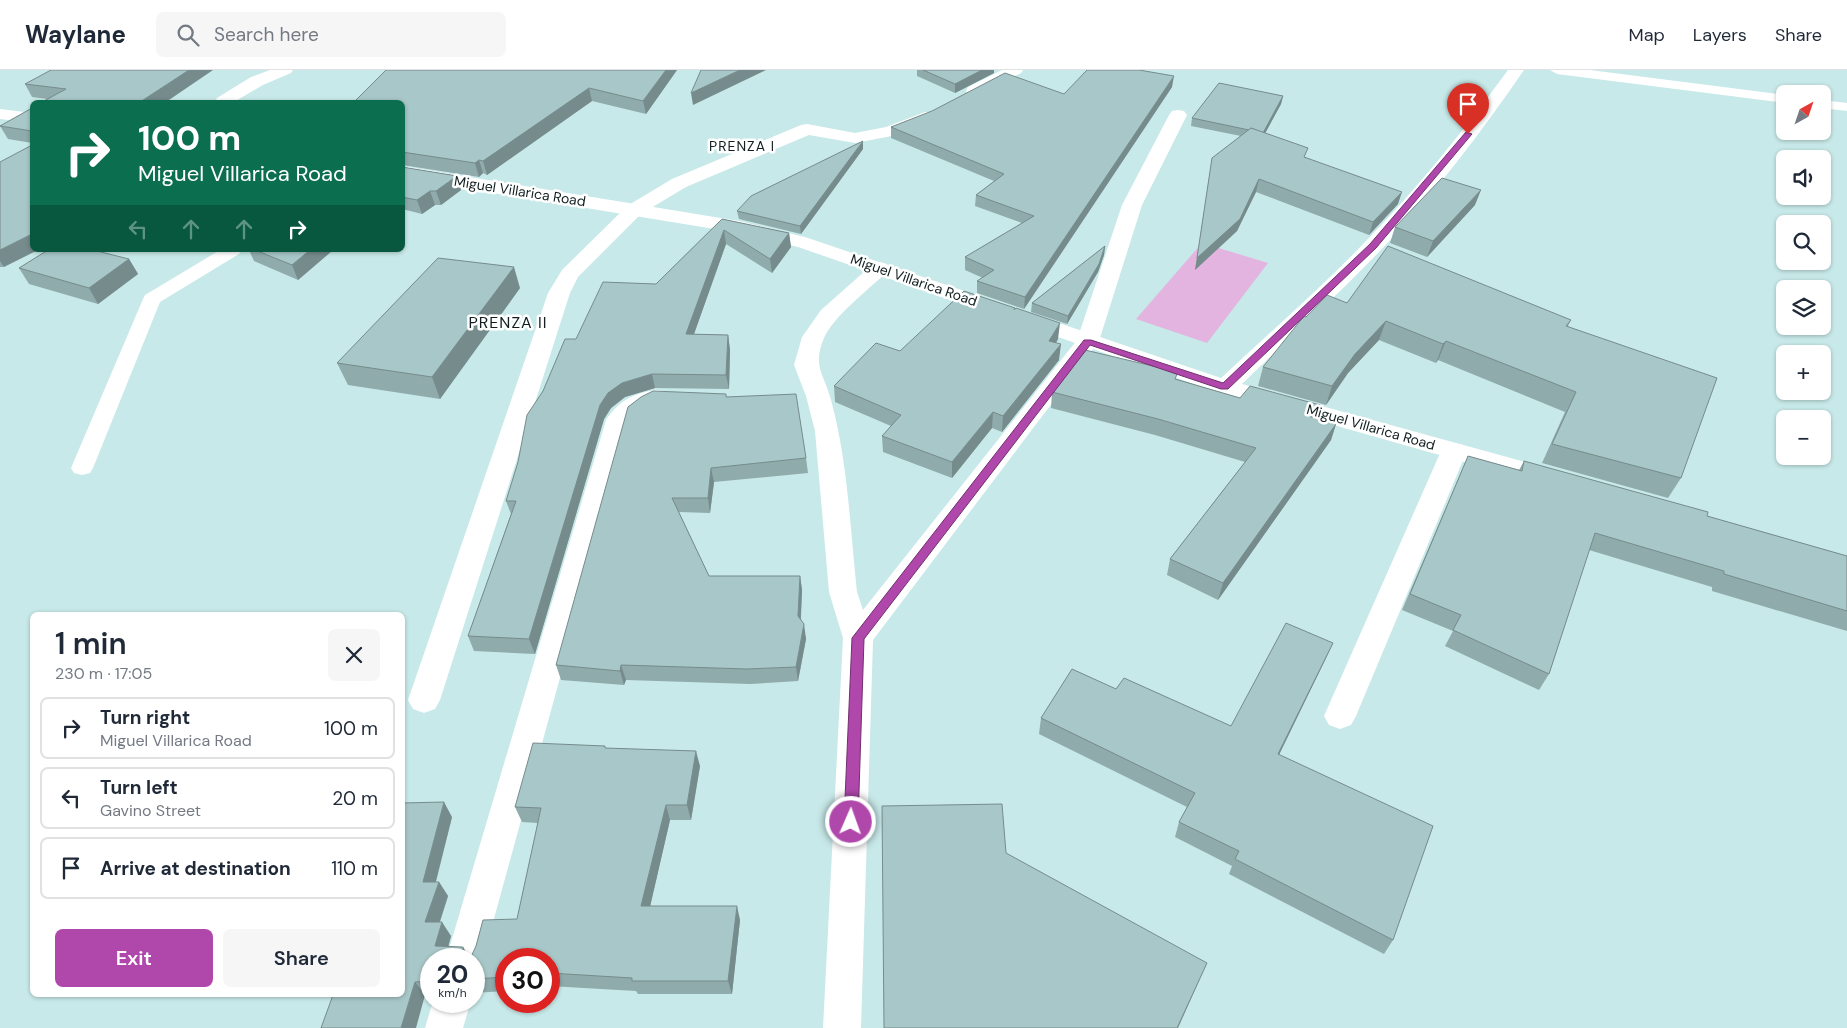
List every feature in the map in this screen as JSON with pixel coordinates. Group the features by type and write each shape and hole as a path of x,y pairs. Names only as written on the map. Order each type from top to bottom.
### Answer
{"street":[{"path":"227,100 257,81 285,70"},
{"path":"424,700 559,293 569,274 634,210 679,183 806,129 855,138 892,131 950,104 1015,70"},
{"path":"1225,387 1373,246 1436,174 1490,107 1516,70"},
{"path":"0,114 30,118"},
{"path":"858,638 1088,342 1132,206 1178,116"},
{"name":"Miguel Villarica Road","path":"405,172 739,227 805,243 1088,342 1225,387 1579,485"},
{"path":"842,1028 858,638 843,592 828,439 805,397 806,365 813,337 829,316 880,268"},
{"path":"467,948 618,420 627,408 639,401 656,397 688,398"},
{"path":"1340,716 1454,451"},
{"path":"444,1028 448,1013"}],"lane":[{"path":"1557,70 1776,98"},
{"path":"1831,105 1847,107"},
{"path":"82,468 152,299 230,252"}],"shaded area":[{"path":"1202,243 1268,263 1207,343 1136,319"}],"building":[{"path":"51,70 189,70 143,100 46,100 66,89 25,84"},
{"path":"386,70 666,70 643,101 589,88 483,161 479,160 475,163 405,152 405,100 356,100"},
{"path":"701,70 740,70 691,93"},
{"path":"923,70 982,70 955,84"},
{"path":"1087,70 1139,70 1174,76 1025,297 977,281 994,270 965,257 1034,216 976,195 1004,174 891,127 932,111 1005,73 1064,94"},
{"path":"1219,83 1283,96 1263,133 1251,128 1249,130 1192,118"},
{"path":"30,109 30,131 0,126"},
{"path":"1251,128 1308,148 1304,157 1402,192 1373,222 1259,179 1240,219 1197,258 1212,158"},
{"path":"863,141 800,226 737,211 751,196"},
{"path":"30,146 30,235 0,250 0,162"},
{"path":"405,167 457,176 436,191 430,191 417,200 405,198"},
{"path":"1442,178 1481,190 1433,241 1395,227"},
{"path":"722,219 789,233 770,259 724,230 686,334 728,335 726,375 652,374 622,383 608,393 600,405 529,639 468,636 516,501 506,501 518,462 527,415 543,391 565,339 576,339 603,282 656,284"},
{"path":"1105,246 1099,264 1068,316 1032,303"},
{"path":"1388,246 1571,320 1566,326 1717,378 1681,478 1552,444 1576,392 1446,341 1443,344 1386,321 1355,354 1332,386 1263,367 1304,316 1306,317 1327,295 1347,303"},
{"path":"45,252 101,252 129,259 89,288 19,268"},
{"path":"260,252 308,252 292,265"},
{"path":"438,258 514,267 432,377 337,363"},
{"path":"964,291 1015,308 1014,310 1016,308 1060,323 1049,341 1061,344 1003,416 993,412 952,462 882,436 901,415 834,386 876,343 900,351"},
{"path":"1085,350 1178,372 1175,379 1240,398 1250,386 1320,405 1311,417 1336,424 1223,583 1170,559 1256,448 1158,419 1052,392"},
{"path":"653,391 726,394 726,397 796,394 806,458 711,468 708,498 672,498 709,576 800,576 798,616 804,624 796,667 747,669 621,665 620,671 556,665 628,407"},
{"path":"1468,456 1522,471 1524,461 1708,512 1707,516 1847,556 1847,611 1724,574 1724,571 1595,533 1549,674 1453,630 1461,615 1410,594"},
{"path":"1286,623 1333,643 1278,754 1433,826 1393,940 1235,859 1239,851 1179,822 1195,793 1041,718 1072,669 1116,689 1124,678 1231,726"},
{"path":"533,743 696,751 687,805 666,805 641,906 737,906 728,981 632,981 632,978 560,974 560,948 495,948 495,978 485,978 485,948 475,948 483,920 517,919 541,808 515,807"},
{"path":"444,802 423,882 439,882 425,922 442,922 435,946 463,948 420,948 420,982 415,982 401,1028 321,1028 332,997 405,997 405,803"},
{"path":"1002,804 1006,853 1207,963 1177,1028 884,1028 882,806"}],"district":[{"name":"PRENZA I","path":"742,146"},
{"name":"PRENZA II","path":"508,322"}],"route":[{"path":"851,822 858,638 1088,342 1225,387 1373,246 1468,134"}]}
